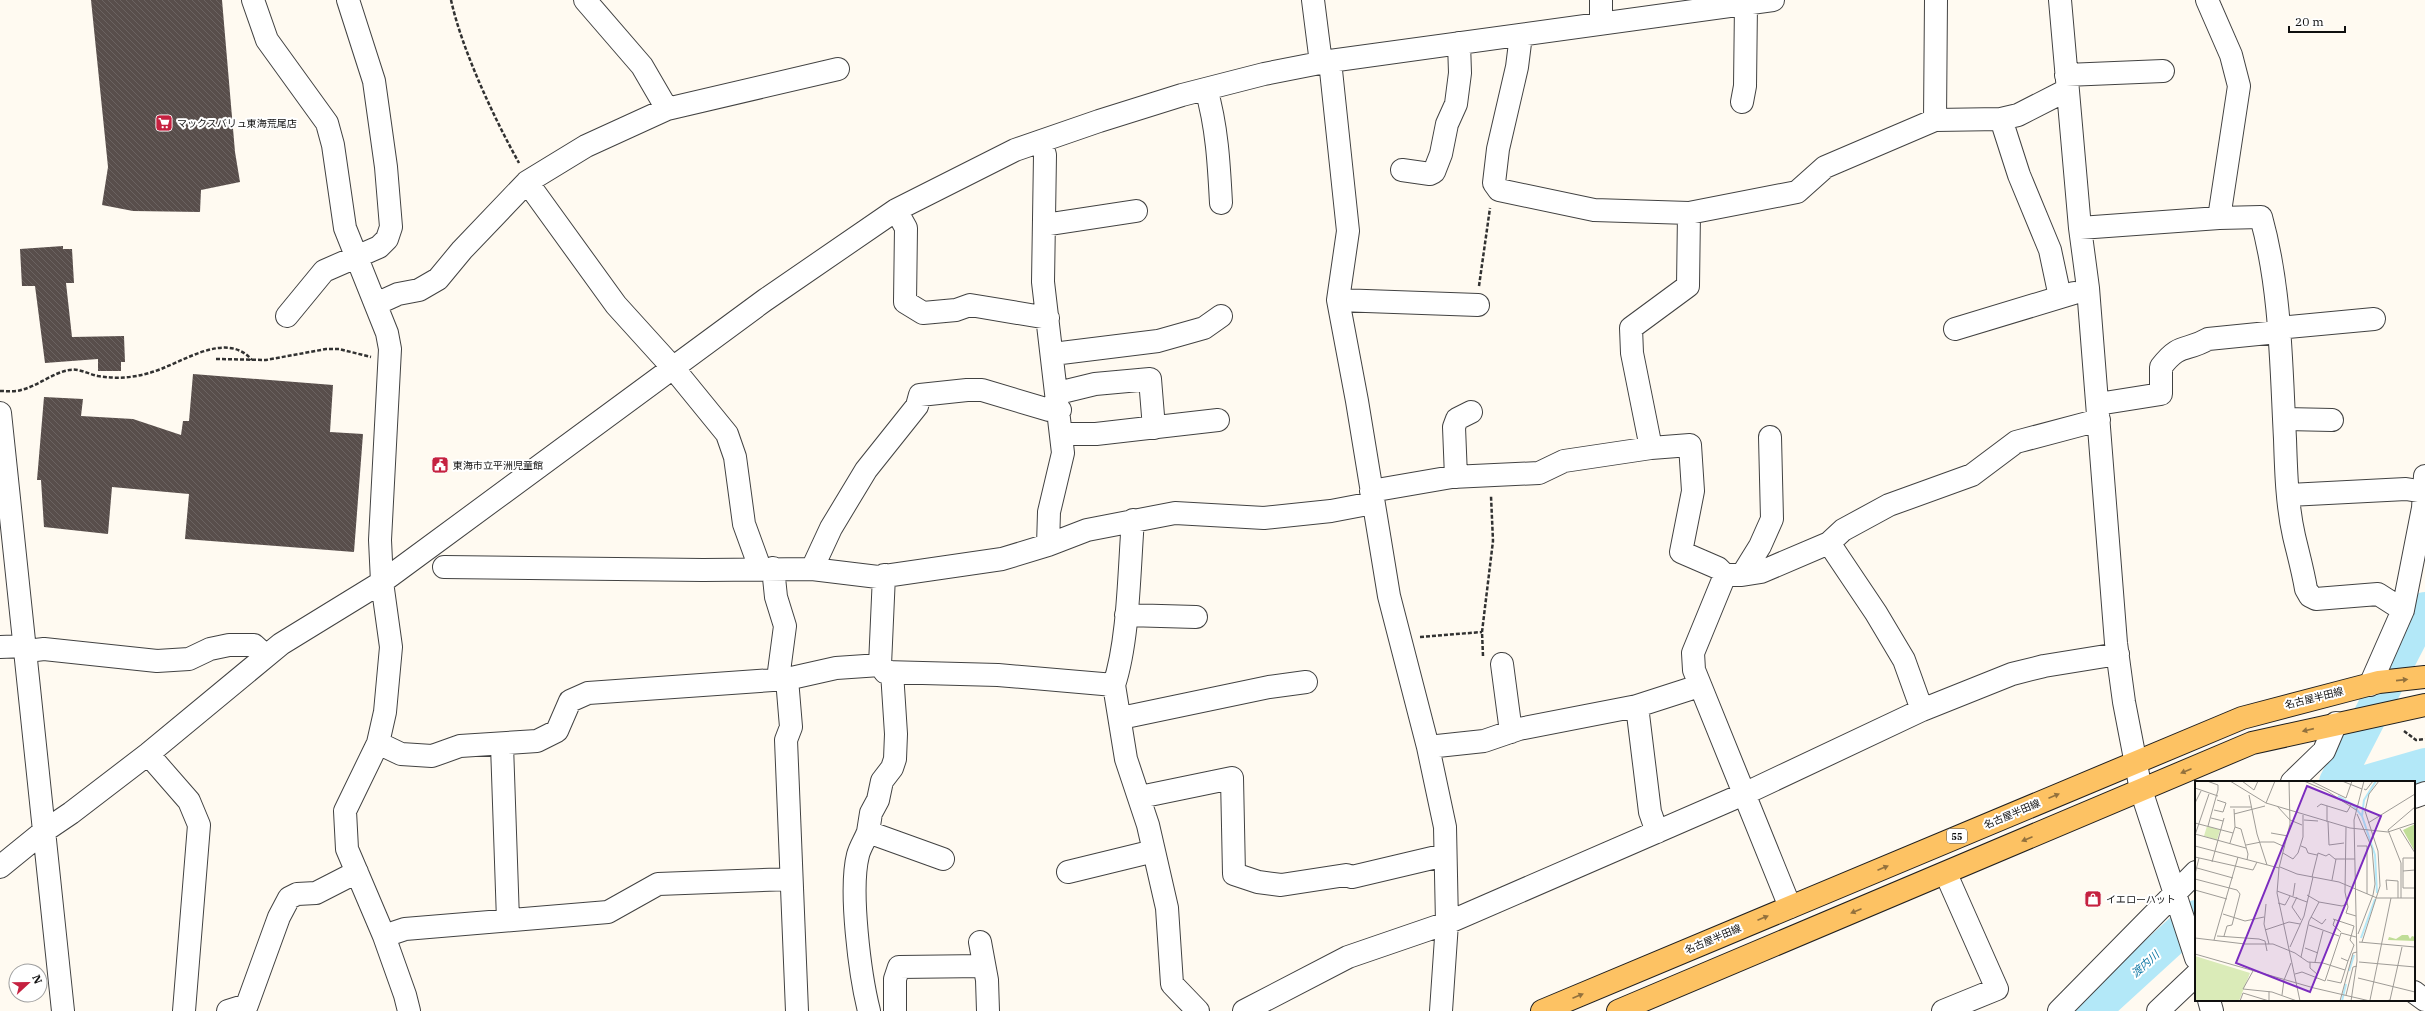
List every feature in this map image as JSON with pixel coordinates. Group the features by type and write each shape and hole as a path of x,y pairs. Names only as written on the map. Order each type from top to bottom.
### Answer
{"main road":[{"name":"名古屋半田線","path":"1542,1011 2242,718 2375,684 2425,677"},
{"path":"1618,1011 1946,874 2252,743 2395,710 2425,705"}],"street":[{"path":"253,0 268,40 327,123 333,144 345,228 388,333 391,356 380,540 382,582 391,647 385,712 378,743 345,811 347,849 384,936 405,995 409,1011"},
{"path":"287,316 324,271 379,248 387,240 391,227 386,167 374,81 348,0"},
{"path":"585,0 642,66 667,109"},
{"path":"1313,0 1325,62 1348,231 1338,300 1389,596 1428,747 1445,827 1447,923 1442,1011"},
{"path":"1601,0 1601,23"},
{"path":"0,867 43,832 71,813 148,754 281,644 382,582 674,369 765,300 896,210 1015,150 1206,89 1325,62 1742,3 1773,0"},
{"path":"1935,120 1936,0"},
{"path":"2060,0 2066,82 2080,228 2088,288 2099,412 2118,654 2135,762 2141,790 2176,901 2195,955"},
{"path":"2207,0 2231,55 2238,86 2219,218"},
{"path":"1742,3 1745,86 1742,102"},
{"path":"1521,35 1517,67 1498,149 1494,183 1499,190 1594,210 1689,213 1797,192 1825,167 1935,120 2001,120 2018,115 2066,82 2163,71"},
{"path":"1402,170 1430,174 1434,172 1441,154 1447,124 1456,104 1460,73 1459,43"},
{"path":"376,304 398,294 419,290 438,279 462,250 528,182 586,146 667,109 838,69"},
{"path":"1206,89 1217,147 1221,203"},
{"path":"2001,120 2018,175 2050,250 2060,297"},
{"path":"1041,141 1045,154 1043,282 1059,402 1063,453 1049,512 1048,545"},
{"path":"528,182 616,305 674,369 727,434 731,444 744,524 767,568 785,626 783,679 791,727 786,740 797,1011"},
{"path":"896,210 906,228 905,302 923,313 956,310 970,305 1048,318"},
{"path":"1044,226 1136,211"},
{"path":"1651,448 1632,353 1631,328 1688,286 1689,213"},
{"path":"2080,228 2219,218 2261,217 2271,252 2284,384 2289,495 2294,536 2306,589 2310,596 2316,599 2378,594 2403,610"},
{"path":"1955,329 2088,288"},
{"path":"1338,300 1478,305"},
{"path":"1053,354 1158,341 1204,328 1221,316"},
{"path":"444,567 703,570 767,568 812,569 878,577 1002,559 1048,545 1087,530 1175,513 1264,518 1289,517 1456,477 1540,473 1564,461 1651,448 1690,445 1693,491 1681,552 1734,575 1761,572 1829,543 1843,530 1889,505 1972,475 2016,442 2099,412 2161,394 2161,367 2179,348 2199,344 2208,339 2374,319"},
{"path":"812,569 831,528 866,470 917,406 920,395 967,390 982,390 1049,410 1059,402 1095,384 1150,379 1154,428"},
{"path":"1456,477 1454,427 1457,419 1470,412"},
{"path":"0,413 4,489 26,649 43,832 63,1011"},
{"path":"2285,419 2332,420"},
{"path":"1062,434 1096,434 1218,420"},
{"path":"1770,436 1772,519 1760,546 1734,575 1693,653 1694,670 1698,686 1790,907"},
{"path":"2289,495 2406,489 2424,484 2423,508 2403,610 2375,684"},
{"path":"1133,520 1126,615 1118,673 1114,685 1121,718 1126,759 1140,797 1167,908 1172,984 1198,1011"},
{"path":"1829,543 1876,613 1904,660 1922,710"},
{"path":"869,1011 858,930 855,883 858,855 868,832 871,813 878,800 882,781 892,768 895,759 896,734 886,668 884,576"},
{"path":"1126,615 1196,617"},
{"path":"0,647 44,649 157,661 189,659 210,649 229,645 254,645 266,656"},
{"path":"1244,1011 1348,957 1447,923 1744,794 1922,710 2012,674 2044,666 2118,654"},
{"path":"378,743 401,754 432,756 460,746 536,741 557,731 570,702 588,693 783,679 836,668 886,668 998,675 1114,685"},
{"path":"1503,668 1511,732"},
{"path":"1121,718 1269,687 1306,682"},
{"path":"1428,747 1484,741 1511,732 1637,706 1698,686"},
{"path":"1637,706 1650,812 1657,832"},
{"path":"2293,781 2324,751 2336,723"},
{"path":"502,744 508,920"},
{"path":"148,754 189,801 199,825 184,1011"},
{"path":"1140,797 1232,778 1234,874 1258,882 1281,885 1346,875 1352,877 1445,855"},
{"path":"2415,797 2425,793"},
{"path":"868,832 943,859"},
{"path":"1068,872 1098,865 1118,858 1154,851"},
{"path":"228,1011 247,1005 279,917 289,898 297,894 316,893 356,872"},
{"path":"2059,1011 2176,901 2195,873"},
{"path":"1943,1011 1997,989 1946,874"},
{"path":"384,936 405,929 608,912 658,884 791,879"},
{"path":"980,942 987,980 988,1011"},
{"path":"895,1011 895,979 899,967 984,966"},
{"path":"2158,1011 2195,976"},
{"path":"2415,993 2425,1000"},
{"path":"2209,1001 2212,1011"}],"path":[{"path":"451,0 455,18 488,101 528,182"},
{"path":"1478,305 1494,183"},
{"path":"0,391 21,390 68,370 80,370 98,376 131,378 154,372 214,348 231,347 245,351 252,360"},
{"path":"216,359 266,360 326,349 339,349 371,357 391,356"},
{"path":"1490,475 1493,540 1482,632 1483,672 1492,675 1503,668"},
{"path":"1400,639 1482,632"}],"building":[{"path":"91,0 222,0 235,152 240,182 201,190 200,212 133,211 102,205 108,167"},
{"path":"63,246 63,249 72,249 74,283 66,283 72,337 124,336 125,362 121,362 121,371 98,371 98,359 45,363 35,286 22,286 20,249"},
{"path":"193,374 333,385 330,432 363,434 354,552 185,539 189,494 112,487 108,534 44,527 41,480 37,480 44,397 83,399 81,416 133,419 181,435 183,421 189,421"}],"waterway":[{"path":"2337,781 2425,609"},
{"path":"2369,781 2425,765"},
{"name":"渡内川","path":"2093,1011 2195,918"}],"place":[{"name":"マックスバリュ東海荒尾店","path":"164,123"},
{"name":"東海市立平洲児童館","path":"440,465"},
{"name":"イエローハット","path":"2093,899"}]}
